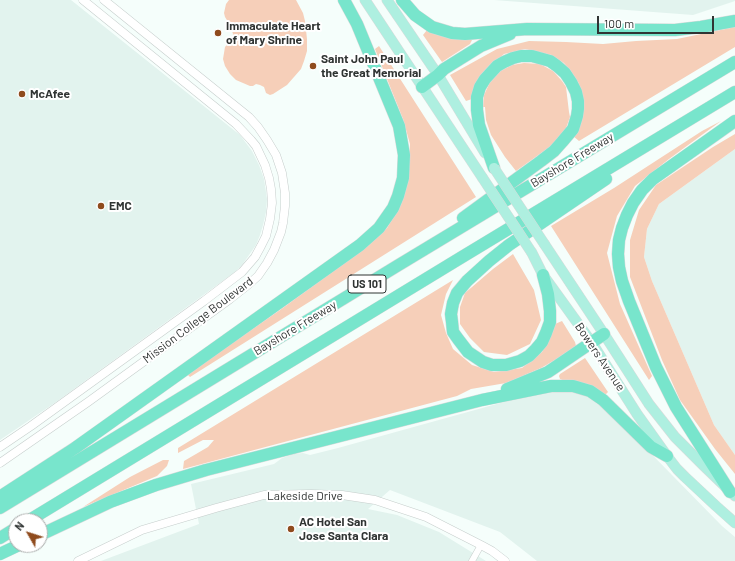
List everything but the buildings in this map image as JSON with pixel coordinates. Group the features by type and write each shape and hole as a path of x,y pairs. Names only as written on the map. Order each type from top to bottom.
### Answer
{"highway":[{"path":"0,498 75,448 360,245 379,228 390,213 398,196 403,178 404,155 399,126 357,24 344,0"},
{"path":"402,0 415,15 432,27 452,33 465,34 527,29 675,30 735,21"},
{"path":"422,87 444,69 481,46 501,37 527,29"},
{"path":"397,266 541,161 570,133 578,109 576,92 565,73 550,61 532,56 513,58 496,66 480,87 477,97 479,125 494,168"},
{"name":"Bayshore Freeway","path":"0,508 735,62"},
{"name":"US 101","path":"41,513 735,92"},
{"path":"543,275 548,294 550,322 542,342 529,356 520,361 506,365 492,365 487,364 475,357 462,346 453,332 451,314 457,293 467,282 489,261 509,245 712,106"},
{"path":"733,494 676,407 656,367 622,281 618,254 626,215 642,190 653,180 735,121"},
{"path":"482,400 548,372 604,334"},
{"path":"48,531 110,502 156,485 206,470 482,400 551,386 573,386 590,392 603,400 651,447 667,456"}],"main road":[{"name":"Bowers Avenue","path":"365,0 482,176 532,254 543,275 592,343 667,456 681,473 735,523"},
{"name":"Bowers Avenue","path":"387,0 438,75 494,168 544,245 650,404 675,437 733,494"}],"street":[{"name":"Mission College Boulevard","path":"0,447 204,301 242,272 255,257 261,246 266,236 270,219 272,203 271,189 266,165 256,146 251,140 236,124 83,0"},
{"name":"Mission College Boulevard","path":"0,463 241,291 258,276 267,263 274,250 283,223 286,206 282,173 276,155 258,127 249,117 104,0"},
{"name":"Lakeside Drive","path":"78,561 142,530 216,508 264,495 311,494 342,495 375,500 426,517 492,551 505,561"},
{"path":"472,561 481,545"}],"shaded area":[{"name":"EMC","path":"0,0 71,0 240,135 252,151 259,165 264,179 267,199 263,225 256,245 242,265 235,272 56,402 0,440"},
{"path":"229,0 296,0 303,13 307,39 307,51 304,61 301,69 287,85 273,94 270,95 266,93 264,87 260,85 256,84 250,86 236,80 225,66 223,59 225,47 232,39 233,34 224,13 226,4"},
{"path":"494,0 735,0 735,1 693,15"},
{"path":"735,27 735,47 579,141 573,136 584,102 578,82 564,63 551,55 525,49 504,54 488,68 472,99 466,101 450,75 497,49 529,41 603,44 677,39"},
{"path":"427,30 469,37 472,40 470,44 442,62 423,35"},
{"path":"379,46 476,197 190,377 187,374 280,310 369,245 387,228 399,208 409,164 410,144 403,119 375,49"},
{"path":"524,63 540,64 553,71 562,81 566,87 570,117 565,131 551,146 516,171 491,135 486,120 485,107 483,107 484,95 491,80 499,72 512,65"},
{"path":"721,121 635,186 617,216 607,253 620,304 652,376 649,380 551,226 614,188 702,131"},
{"path":"735,134 735,149 659,204 647,229 644,257 652,281 714,425 735,455 735,474 680,400 662,360 630,277 630,240 639,210 656,185"},
{"path":"735,149 735,455 714,425 652,281 644,257 647,229 659,204"},
{"path":"513,254 534,290 541,320 530,344 507,355 484,352 470,338 460,324 460,307 465,293"},
{"path":"453,280 446,294 441,315 446,333 453,349 472,365 494,372 522,368 542,352 551,336 555,324 562,321 576,346 572,350 541,368 506,383 471,389 457,396 183,469 184,461 208,447 214,440 203,440 178,453 178,448"},
{"path":"585,358 608,392 603,397 560,379 560,374"},
{"path":"565,389 583,393 593,398 622,424 722,526 735,537 735,561 537,561 500,532 390,490 368,509 397,515 439,532 486,561 101,561 199,524 191,484 274,464 282,458 294,454 303,453 310,455 547,390"},
{"path":"163,460 169,460 167,466 157,476 83,507 130,477"}],"place":[{"name":"Immaculate Heart of Mary Shrine","path":"218,33"},
{"name":"Saint John Paul the Great Memorial","path":"313,66"},
{"name":"McAfee","path":"22,94"},
{"name":"EMC","path":"101,206"},
{"name":"AC Hotel San Jose Santa Clara","path":"291,529"}]}
